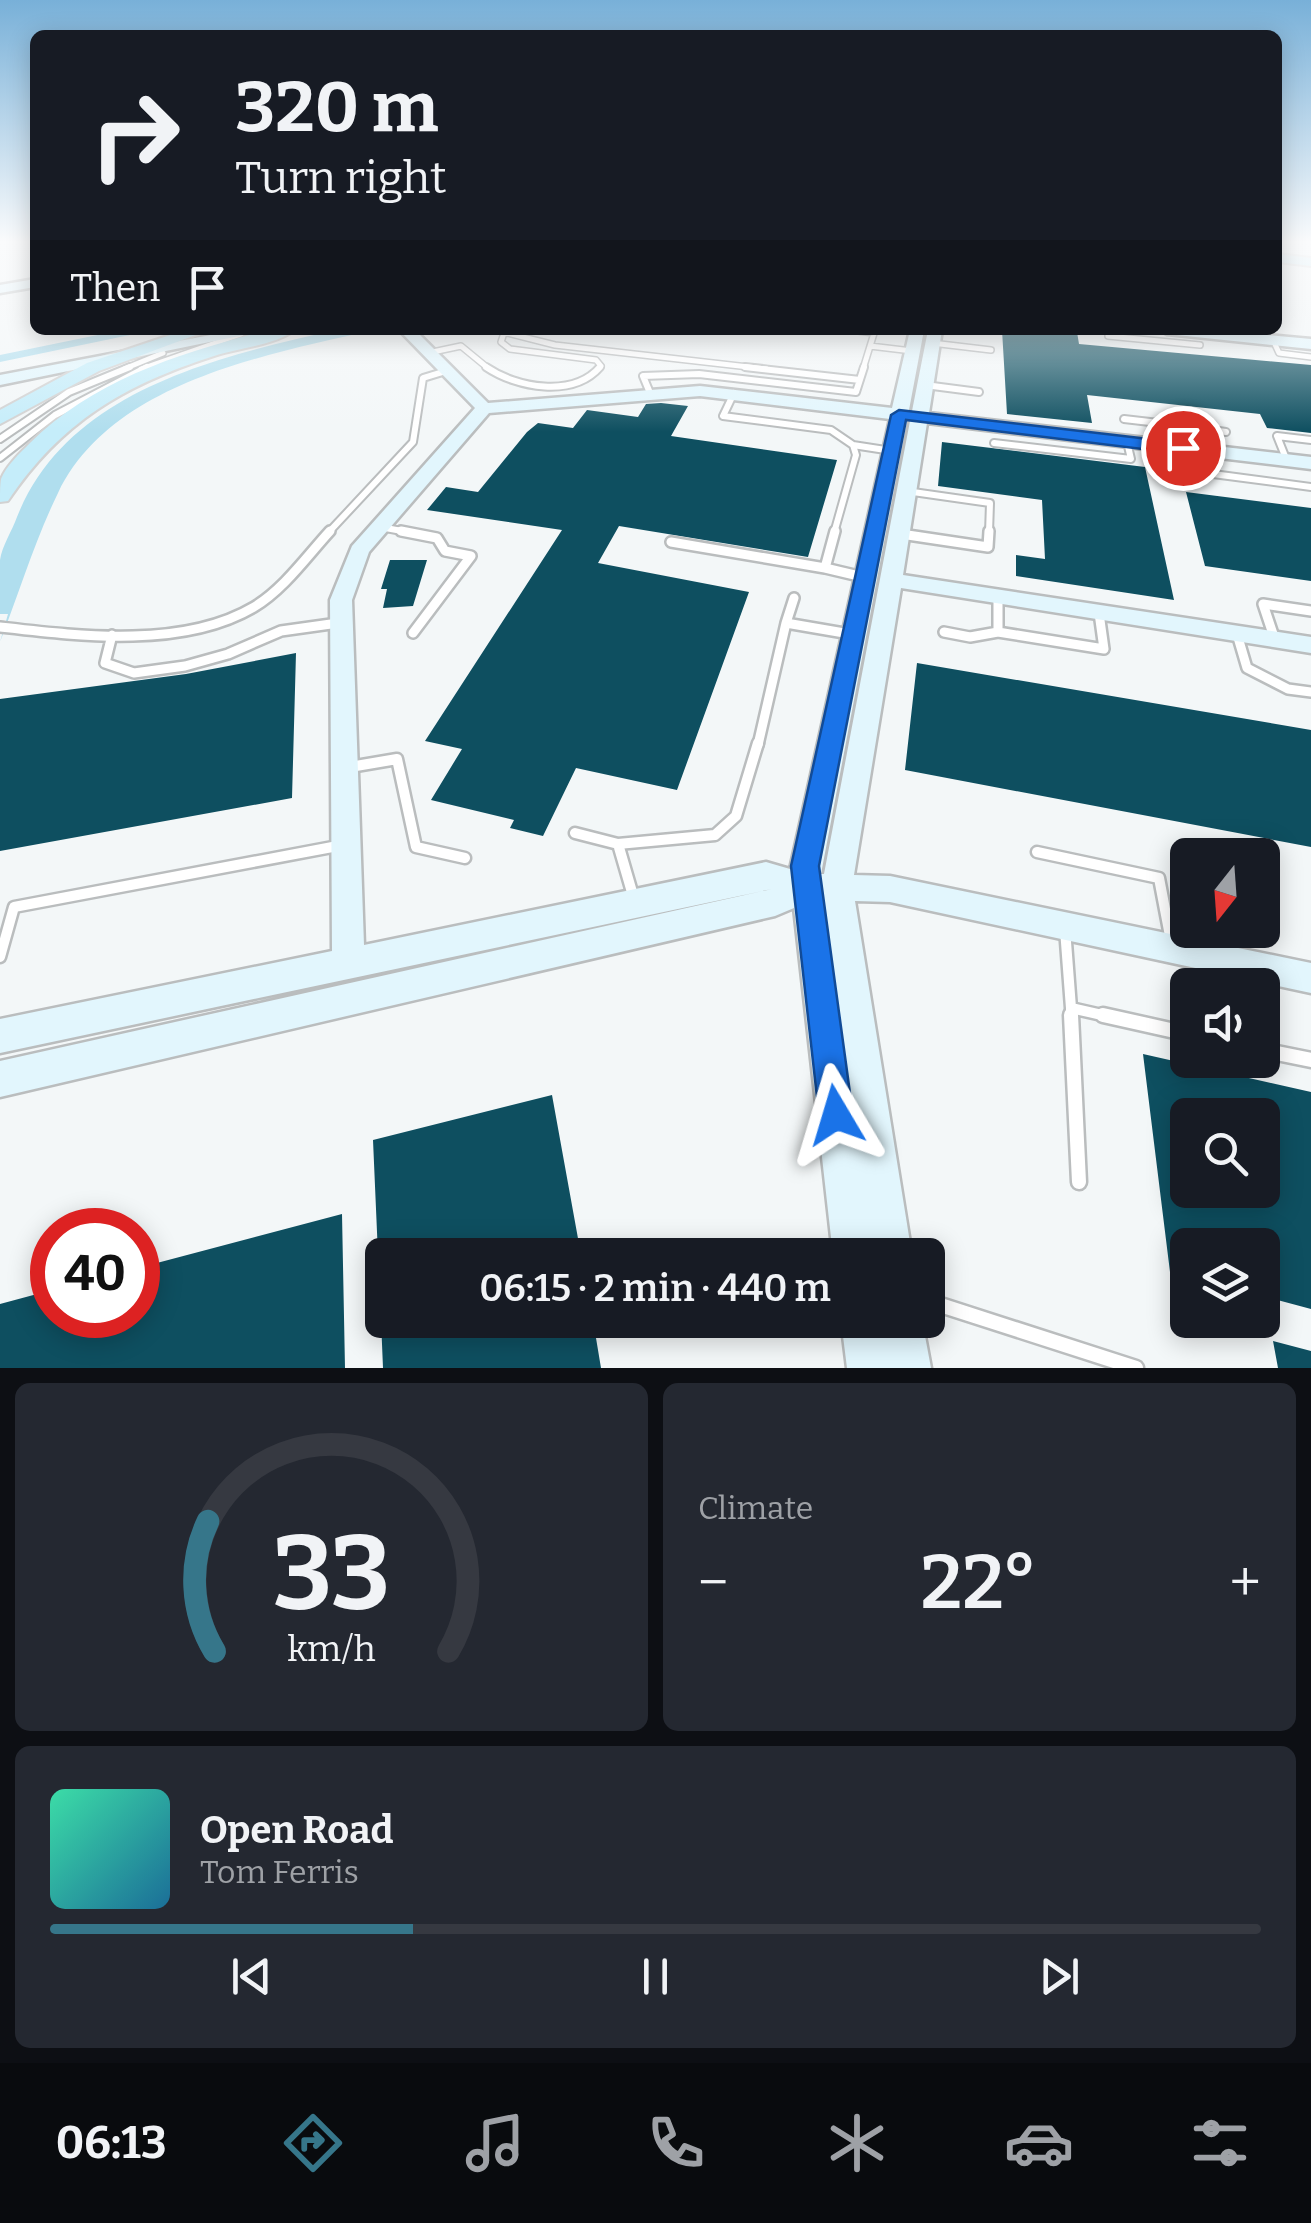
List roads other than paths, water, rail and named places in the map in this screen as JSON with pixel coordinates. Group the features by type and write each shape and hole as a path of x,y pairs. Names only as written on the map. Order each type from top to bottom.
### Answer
{"main road":[{"path":"0,418 57,384 116,358 194,335"},
{"path":"0,496 35,448 101,398 186,360 270,335"}],"street":[{"path":"0,368 190,335"},
{"path":"411,335 484,408"},
{"path":"1160,335 1311,344"},
{"path":"888,1238 822,887 808,847 892,451 925,385 924,339"},
{"path":"853,1238 822,887 890,580 906,490 909,416 924,339"},
{"path":"0,380 116,358"},
{"path":"348,962 340,623 348,574 377,526 484,408 650,393 784,391 909,416 1311,464"},
{"path":"890,580 1311,646"},
{"path":"0,1036 766,876 822,887 890,890 1170,948"},
{"path":"0,1079 762,906 822,887"},
{"path":"1172,948 1311,978"},
{"path":"864,1338 868,1368"},
{"path":"904,1338 909,1368"}],"lane":[{"path":"0,439 39,410 105,374 196,335"},
{"path":"0,458 55,412 117,378 171,356 242,335"},
{"path":"428,353 461,346 496,374 533,384 589,379 602,366 596,360 510,350 501,342 503,335"},
{"path":"520,335 555,344 860,380"},
{"path":"650,393 643,376 699,374 784,391 856,392 873,335"},
{"path":"1108,336 1160,335 1200,345"},
{"path":"870,346 924,339 991,350"},
{"path":"1273,340 1279,353 1311,356"},
{"path":"0,627 78,636 204,631 256,606 413,442 420,419 419,385 423,378 446,370"},
{"path":"925,385 979,392"},
{"path":"734,393 723,416 831,430 853,445 892,451"},
{"path":"1124,419 1226,432"},
{"path":"1176,425 1183,448"},
{"path":"1288,461 1277,436 1311,440"},
{"path":"994,443 1131,459 1127,442"},
{"path":"825,568 856,454 853,445"},
{"path":"1206,451 1212,474 1311,487"},
{"path":"898,534 988,547 990,502 906,490"},
{"path":"377,526 437,538 445,551 471,556 412,633"},
{"path":"671,542 865,577"},
{"path":"575,833 618,844 714,834 736,816 767,714 794,598"},
{"path":"998,598 998,632"},
{"path":"1275,640 1263,604 1311,611"},
{"path":"944,632 970,637 998,632 1104,649 1098,613"},
{"path":"786,622 852,635"},
{"path":"112,635 105,663 134,673 185,666 228,654 281,631 340,623"},
{"path":"1237,634 1247,668 1288,688 1311,692"},
{"path":"344,768 396,759 416,847 464,858"},
{"path":"0,957 14,906 346,844"},
{"path":"618,844 636,902"},
{"path":"1037,852 1159,878 1170,937"},
{"path":"1065,926 1079,1182"},
{"path":"1071,1008 1170,1030"},
{"path":"1280,1054 1311,1060"},
{"path":"945,1307 1136,1368"}]}
